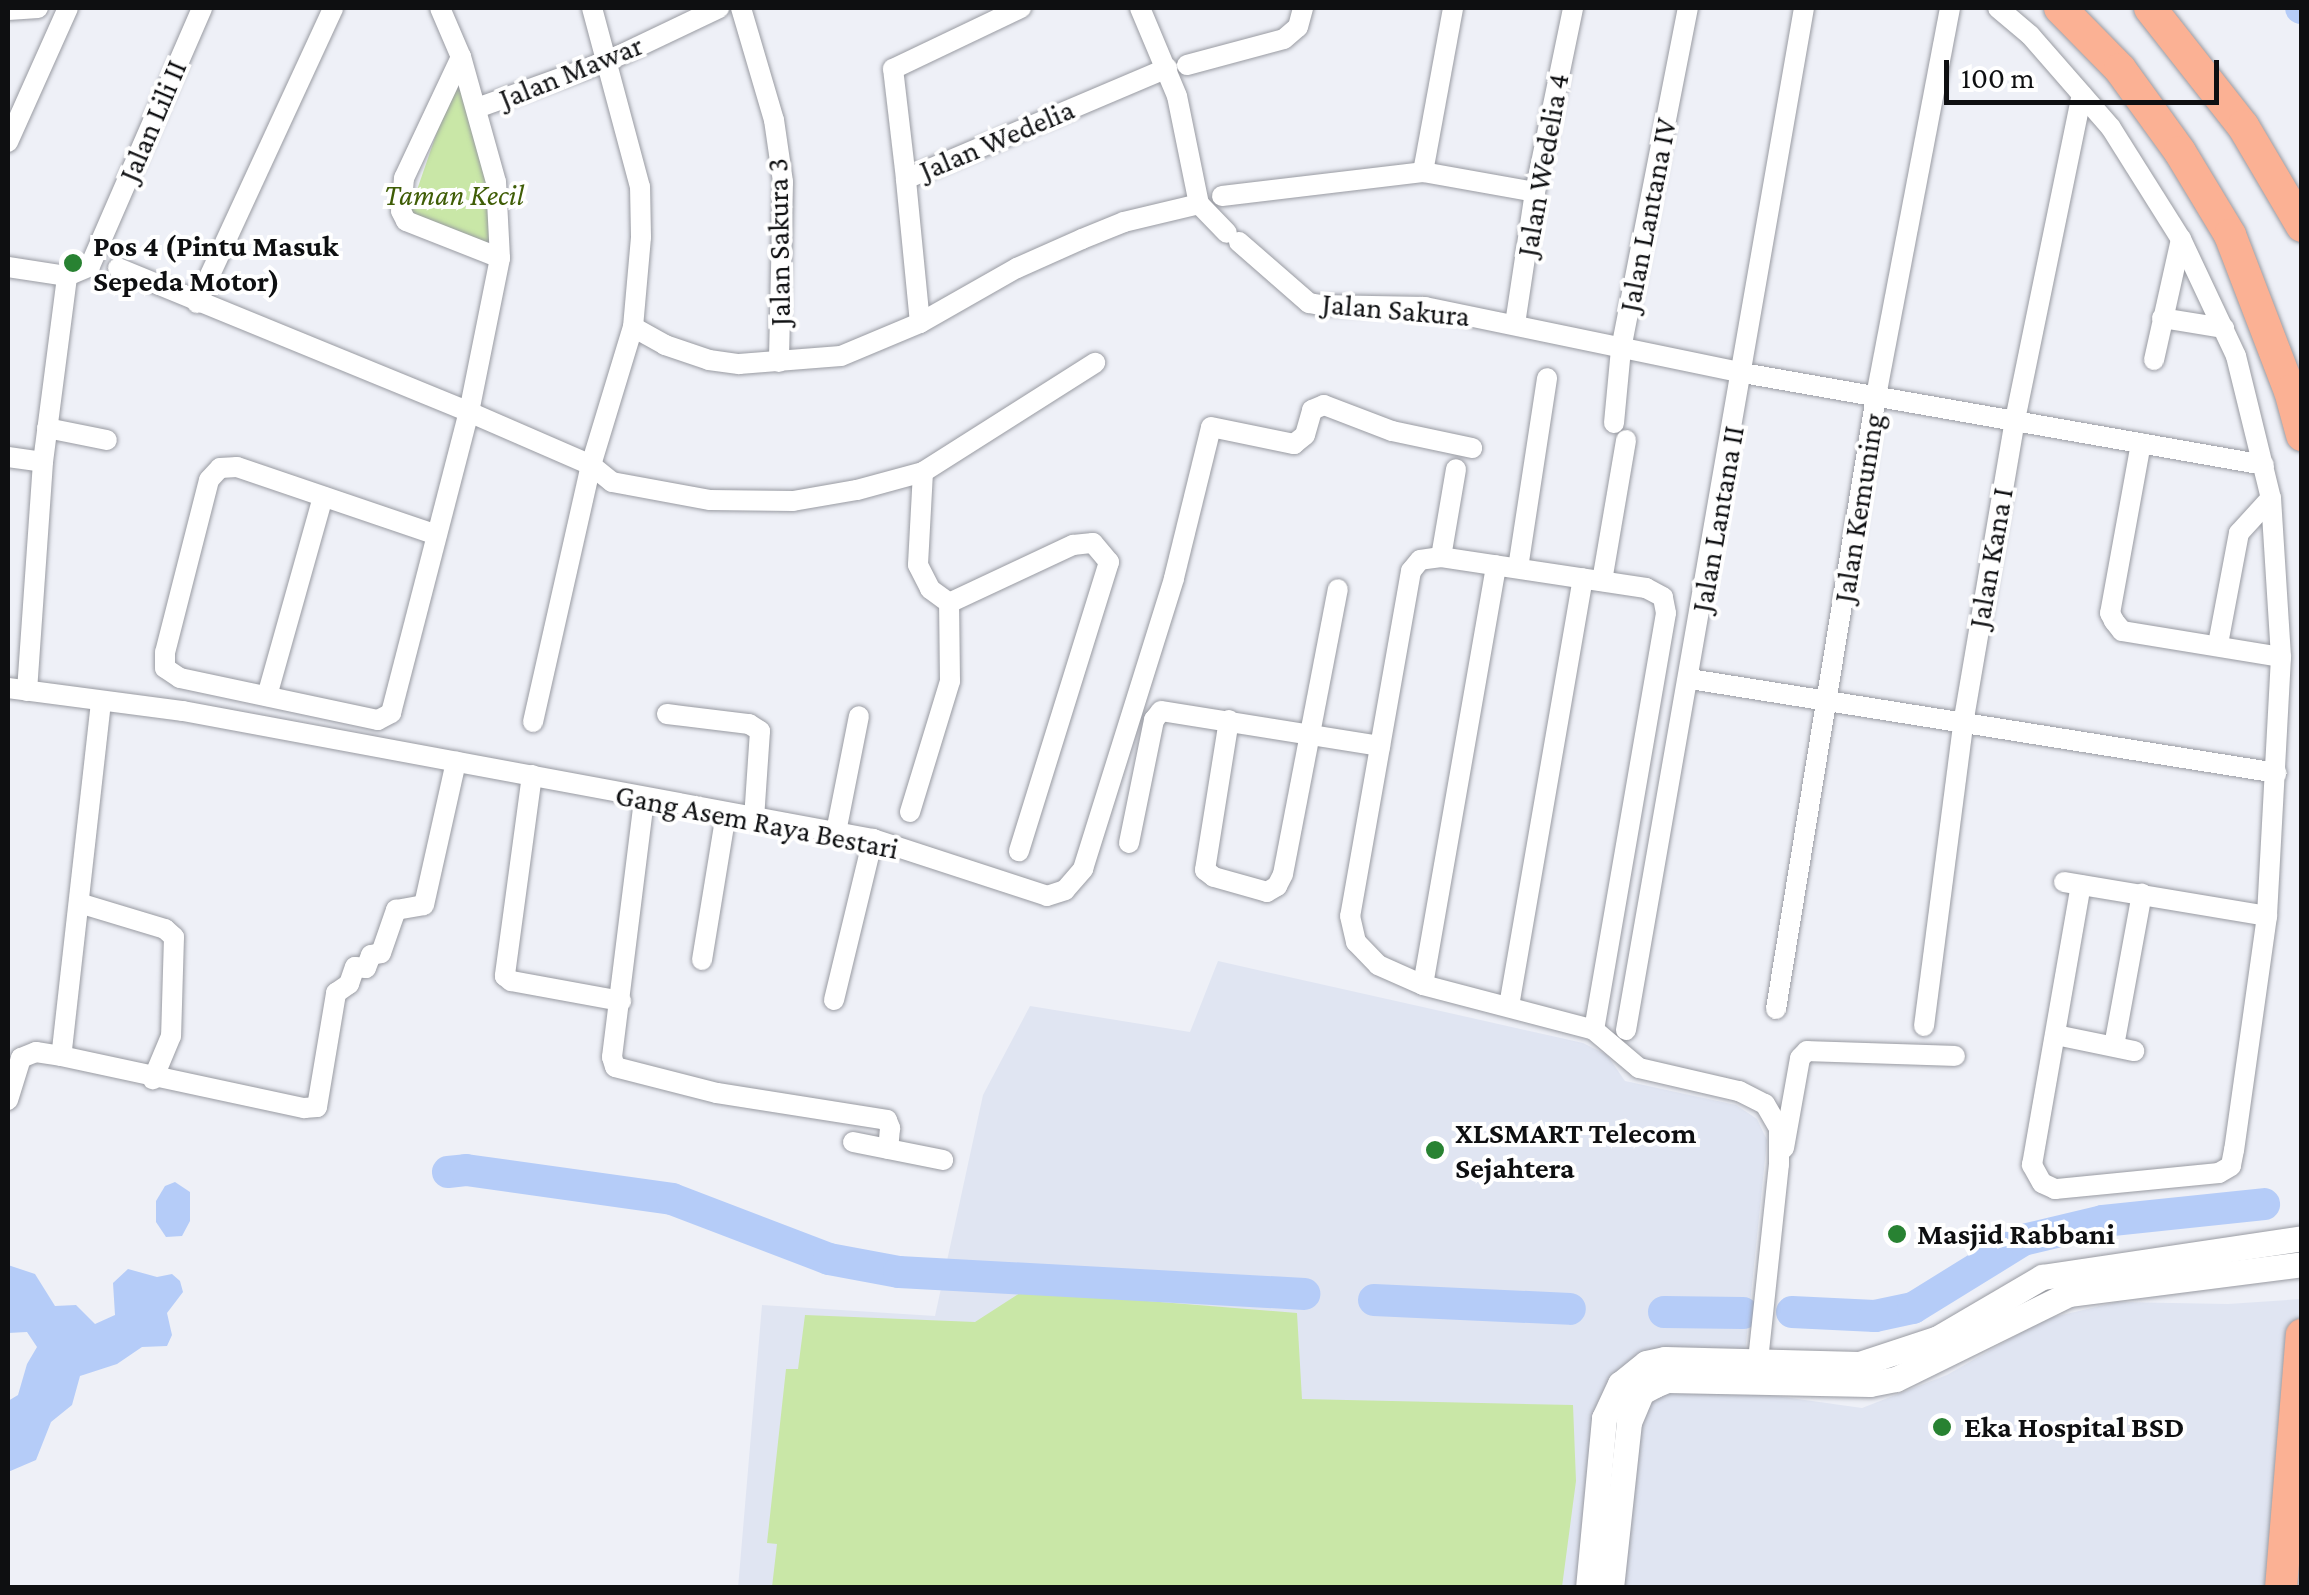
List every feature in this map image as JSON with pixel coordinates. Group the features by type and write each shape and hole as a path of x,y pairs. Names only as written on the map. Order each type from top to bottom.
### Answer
{"main road":[{"path":"2060,8 2120,69 2180,152 2230,235 2290,391 2302,435"},
{"path":"2150,8 2243,126 2302,226"},
{"path":"2281,1588 2302,1335"}],"street":[{"path":"8,10 38,8"},
{"path":"8,142 68,8"},
{"name":"Jalan Lili II","path":"67,276 84,271 96,257 202,8"},
{"path":"198,303 333,8"},
{"path":"434,534 237,467 220,468 209,480 165,652 165,668 180,678 378,720 387,718 469,412 500,258 496,182 461,57 440,8"},
{"path":"534,722 590,465 633,327 640,188 610,60 592,8"},
{"name":"Jalan Mawar","path":"477,108 610,60 720,8"},
{"name":"Jalan Sakura 3","path":"741,8 774,120 783,182 779,362"},
{"path":"906,179 894,69 1020,8"},
{"name":"Jalan Sakura","path":"1140,8 1177,66 1200,204 1233,238 1309,302 1425,306 1743,373 2264,465"},
{"name":"Jalan Wedelia","path":"920,322 906,179 1177,66 1284,40 1298,27 1302,8"},
{"path":"1423,172 1453,8"},
{"name":"Jalan Wedelia 4","path":"1515,324 1535,192 1573,8"},
{"name":"Jalan Lantana IV","path":"1509,1006 1620,431 1622,349 1688,8"},
{"name":"Jalan Lantana II","path":"1626,1030 1804,8"},
{"name":"Jalan Kemuning","path":"1776,1009 1876,396 1950,8"},
{"path":"1998,8 2030,34 2110,128 2181,239 2224,328 2272,498 2281,658 2266,916 2231,1166 2219,1173 2054,1189 2042,1183 2032,1165 2056,1036 2073,883 2266,916"},
{"path":"461,57 404,178 402,211 406,222 500,258"},
{"name":"Jalan Kana I","path":"1924,1026 1963,724 2014,420 2082,95"},
{"path":"1222,196 1423,172 1535,192"},
{"path":"633,327 665,345 709,360 779,362 841,356 920,322 1017,268 1082,239 1124,222 1200,204"},
{"path":"2154,360 2181,239"},
{"path":"8,267 67,276 17,689"},
{"path":"118,268 469,412 590,465 612,482 751,502 826,496 923,472 1095,363"},
{"path":"2162,318 2224,328"},
{"path":"1518,568 1548,378"},
{"name":"Gang Asem Raya Bestari","path":"17,689 182,711 644,800 836,832 873,840 1038,895 1064,890 1077,877 1174,578 1211,427 1294,444 1305,435 1312,410 1324,406 1392,431 1472,448"},
{"path":"47,428 106,440"},
{"path":"2141,443 2110,613 2122,631 2218,644 2281,658"},
{"path":"8,457 43,462"},
{"path":"1442,556 1456,468"},
{"path":"923,472 918,565 930,589 949,603"},
{"path":"267,696 323,497"},
{"path":"2218,644 2239,533 2272,498"},
{"path":"949,603 1073,545 1094,543 1108,562 1019,851"},
{"path":"1594,1030 1666,613 1663,597 1646,588 1442,556 1420,560 1411,571 1350,916 1356,942 1378,965 1423,985 1594,1030 1639,1068 1739,1091 1765,1104 1779,1128 1779,1164 1758,1361"},
{"path":"1423,985 1496,565"},
{"path":"1229,720 1205,870 1214,877 1267,892 1277,886 1283,874 1338,589"},
{"path":"910,812 950,681 949,603"},
{"path":"1690,679 2277,774"},
{"path":"61,1056 100,702"},
{"path":"1129,842 1154,720 1160,711 1380,746"},
{"path":"667,714 749,724 760,731 754,819"},
{"path":"836,832 860,716"},
{"path":"8,1100 20,1058 36,1052 304,1108 317,1107 336,992 349,984 355,967 366,968 371,956 381,952 396,910 424,905 456,762"},
{"path":"532,776 505,976 511,982 621,1001"},
{"path":"644,800 612,1057 622,1072 717,1093 886,1120 890,1128 888,1149"},
{"path":"702,960 726,814"},
{"path":"834,1000 873,840"},
{"path":"2056,1036 2124,1049 2142,894"},
{"path":"79,902 165,928 174,937 171,1036 154,1078"},
{"path":"1779,1164 1791,1126 1800,1058 1806,1052 1954,1056"},
{"path":"854,1142 943,1160"},
{"path":"1612,1588 1629,1422 1642,1392 1667,1380 1797,1372 1859,1364 1908,1351 2017,1290 2063,1271 2302,1238"},
{"path":"1588,1588 1604,1418 1620,1384 1646,1363 1665,1358 1758,1361 1870,1384 1896,1379 2069,1294 2302,1264"}],"shaded area":[{"path":"1218,961 1583,1043 1607,1055 1625,1081 1736,1105 1757,1119 1767,1140 1741,1391 1862,1408 1947,1375 2045,1319 2117,1302 2228,1304 2301,1299 2301,1587 738,1588 762,1305 935,1316 983,1095 1030,1006 1190,1032"}],"green space":[{"name":"Taman Kecil","path":"457,74 490,191 493,248 408,216"},
{"path":"1023,1291 1297,1313 1302,1399 1573,1405 1576,1481 1562,1587 772,1587 777,1544 767,1543 786,1369 798,1369 805,1315 975,1322"}],"water":[{"path":"175,1182 190,1192 190,1221 182,1236 166,1237 156,1222 156,1201 165,1186"},
{"path":"8,1265 35,1274 55,1306 76,1305 95,1324 115,1315 113,1283 128,1269 157,1277 172,1274 180,1281 183,1292 167,1313 172,1335 167,1346 142,1347 117,1364 80,1376 72,1405 51,1422 36,1460 8,1472 8,1401 18,1395 27,1364 37,1347 27,1332 8,1333"}],"waterway":[{"path":"448,1172 466,1170 672,1199 829,1259 899,1272 1304,1294"},
{"path":"1792,1312 1875,1316 1913,1308 2023,1240 2103,1221 2264,1204"},
{"path":"1374,1300 1570,1309"},
{"path":"1664,1312 1743,1313"}],"place":[{"name":"Pos 4 (Pintu Masuk Sepeda Motor)","path":"73,263"},
{"name":"XLSMART Telecom Sejahtera","path":"1435,1150"},
{"name":"Masjid Rabbani","path":"1897,1234"},
{"name":"Eka Hospital BSD","path":"1942,1427"}]}
